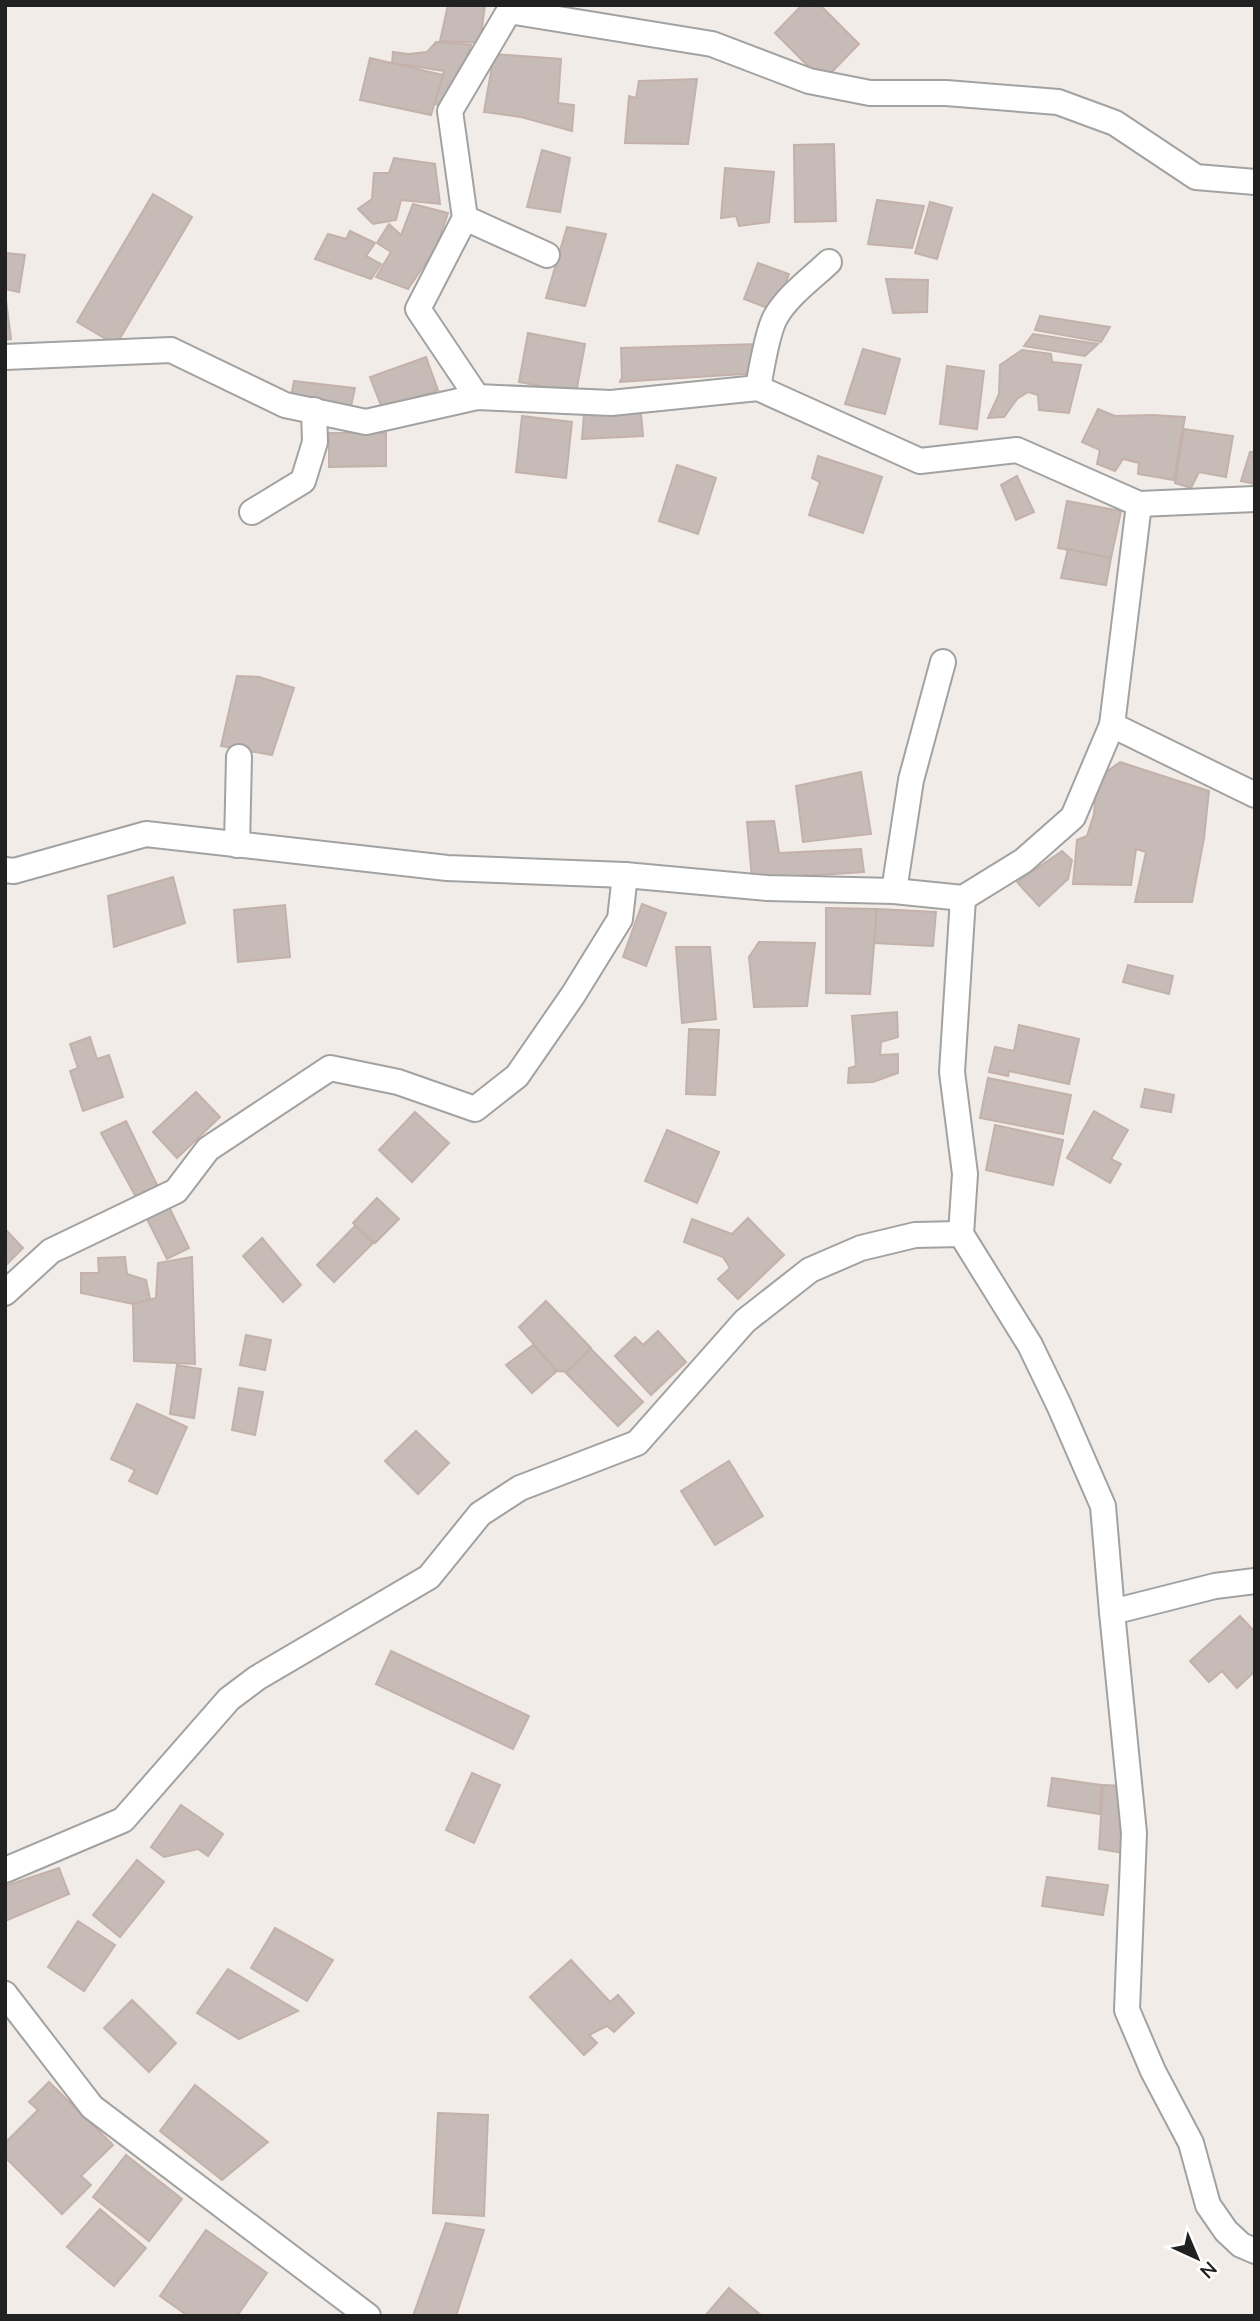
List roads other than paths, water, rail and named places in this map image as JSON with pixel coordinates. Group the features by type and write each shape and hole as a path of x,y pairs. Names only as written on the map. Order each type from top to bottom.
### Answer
{"street":[{"path":"477,397 418,309 466,218 450,111 509,8 712,44 808,81 870,93 946,93 1058,102 1115,123 1196,177 1255,182"},
{"path":"466,218 547,256"},
{"path":"758,388 775,319 801,288 829,262"},
{"path":"5,357 171,351 285,405 366,422 477,397 611,403 758,388 920,461 1017,450 1139,505 1255,499"},
{"path":"252,512 303,481 315,442 314,410"},
{"path":"5,870 146,834 447,867 625,875 766,888 894,891 963,898 1023,861 1073,817 1112,725 1139,505"},
{"path":"894,891 911,780 943,662"},
{"path":"1112,725 1255,795"},
{"path":"237,845 239,757"},
{"path":"5,1293 51,1251 176,1191 208,1149 330,1068 398,1082 475,1109 517,1076 573,995 621,919 625,875"},
{"path":"963,898 952,1072 965,1174 961,1234 1030,1345 1103,1506 1133,1833 1127,2010 1153,2071 1191,2143 1208,2205 1226,2231 1241,2245 1255,2251"},
{"path":"5,1870 123,1820 229,1699 257,1678 429,1577 480,1514 520,1488 637,1443 745,1321 810,1270 861,1248 915,1236 961,1234"},
{"path":"1112,1612 1215,1586 1255,1581"},
{"path":"5,1994 92,2107 368,2316"}]}
